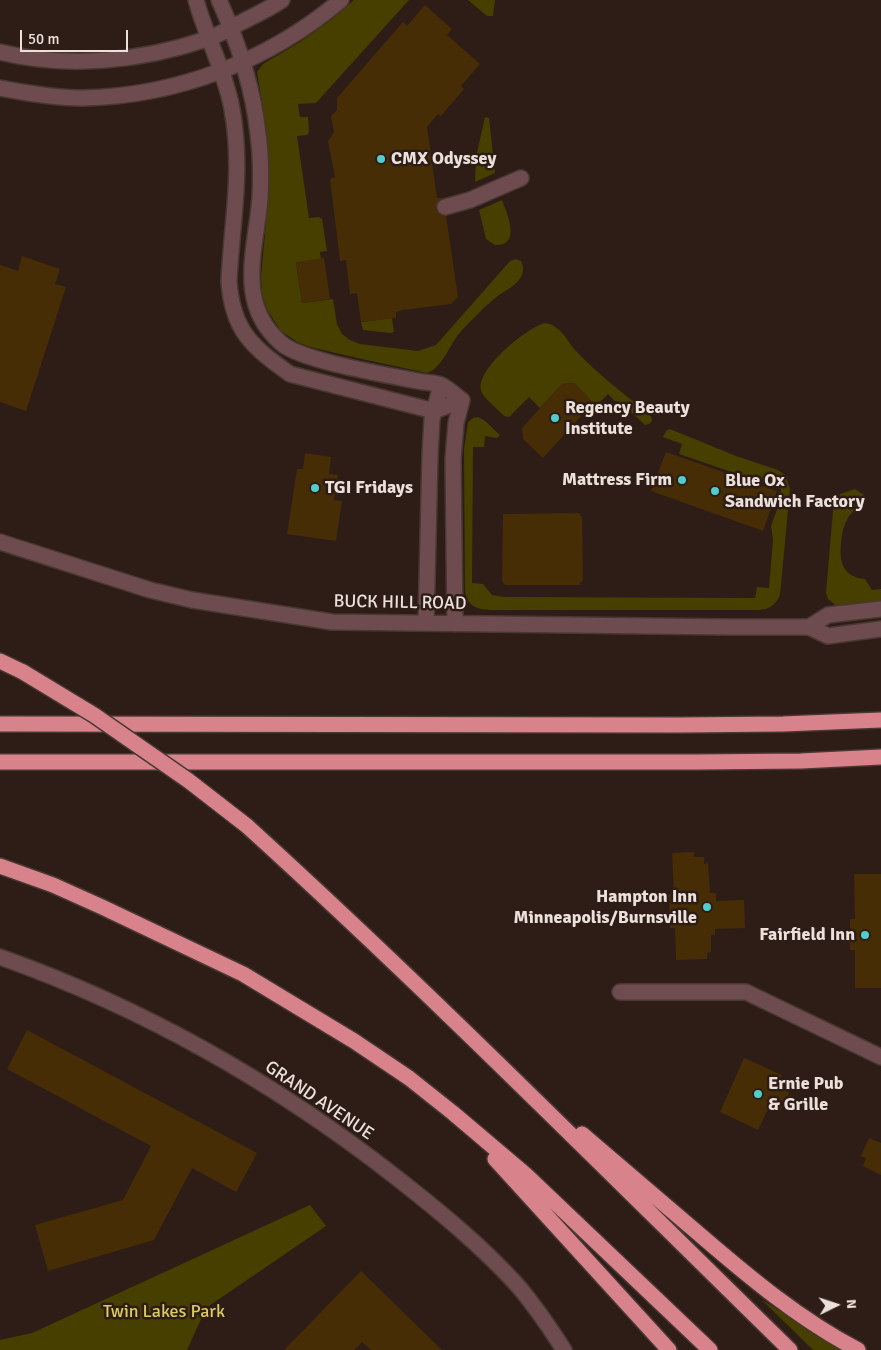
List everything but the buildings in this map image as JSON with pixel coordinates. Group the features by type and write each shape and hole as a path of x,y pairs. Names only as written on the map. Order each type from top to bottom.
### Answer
{"highway":[{"path":"0,661 24,672 94,715 189,781 247,826 312,885 481,1048 790,1350"},
{"path":"0,724 680,725 783,724 881,720"},
{"path":"0,762 698,762 801,761 881,757"},
{"path":"0,866 54,885 102,906 243,974 409,1078 526,1174 710,1350"},
{"path":"481,1048 752,1279 798,1314 858,1350"},
{"path":"453,1113 669,1350"}],"street":[{"path":"196,0 201,19 221,72 231,106 237,139 238,171 229,280 230,298 241,330 252,344 290,374 434,411 462,400"},
{"path":"219,0 232,27 243,61 257,126 261,167 260,199 251,281 258,313 281,344 292,351 320,360 441,385 462,400"},
{"path":"0,52 33,58 79,62 124,58 166,51 209,38 271,8 282,0"},
{"path":"0,88 34,94 82,98 128,94 178,85 221,72 293,36 321,17 341,0"},
{"path":"445,207 470,200 521,178"},
{"path":"426,623 432,419 441,385"},
{"path":"455,624 453,459 456,423 462,400"},
{"name":"BUCK HILL ROAD","path":"0,542 150,590 192,600 332,622 810,627 828,636 881,629"},
{"path":"810,627 828,615 881,609"},
{"name":"GRAND AVENUE","path":"0,957 100,996 164,1027 215,1055 317,1119 424,1200 483,1251 517,1286 543,1317 564,1350"},
{"path":"620,992 746,992 881,1057"}],"green space":[{"path":"354,0 409,0 316,103 298,104 300,117 308,117 309,132 307,135 297,136 309,218 319,217 322,219 327,251 320,252 321,259 296,263 302,303 333,299 337,324 342,334 350,340 360,344 418,351 436,345 510,261 516,259 521,261 523,267 523,272 518,281 499,295 468,324 458,335 441,362 432,371 427,373 310,347 297,342 281,331 268,311 262,296 261,276 268,202 269,157 257,72 263,64 300,42"},
{"path":"468,0 495,0 493,16 487,16"},
{"path":"485,117 489,118 495,173 475,182 476,157"},
{"path":"502,200 511,228 510,235 503,244 495,245 486,239 479,210"},
{"path":"392,318 394,332 363,330 361,322"},
{"path":"545,323 559,330 584,359 651,416 652,421 645,425 621,402 615,401 608,394 598,404 593,403 574,383 562,384 540,408 529,397 509,417 504,416 482,393 482,381 486,371 504,350 515,341 537,326"},
{"path":"478,417 500,435 497,438 485,436 484,447 473,447 472,583 483,584 492,595 504,597 755,598 757,587 769,588 773,540 771,526 779,504 781,489 679,454 682,444 663,437 666,431 670,429 736,456 778,470 786,476 790,489 780,595 778,599 770,607 754,610 491,610 481,609 472,605 468,601 465,590 464,449 468,422"},
{"path":"855,489 864,495 862,502 849,516 842,534 842,562 847,572 858,578 865,579 872,590 881,589 881,605 838,607 828,599 826,593 833,511 840,494"},
{"name":"Twin Lakes Park","path":"310,1205 326,1226 206,1308 187,1350 0,1350 0,1340 32,1333"},
{"path":"761,1299 819,1336 845,1350 813,1350"}],"place":[{"name":"CMX Odyssey","path":"381,159"},
{"name":"Regency Beauty Institute","path":"555,418"},
{"name":"Mattress Firm","path":"682,480"},
{"name":"TGI Fridays","path":"315,488"},
{"name":"Blue Ox Sandwich Factory","path":"715,491"},
{"name":"Hampton Inn Minneapolis/Burnsville","path":"707,907"},
{"name":"Fairfield Inn","path":"865,935"},
{"name":"Ernie Pub & Grille","path":"758,1094"}]}
